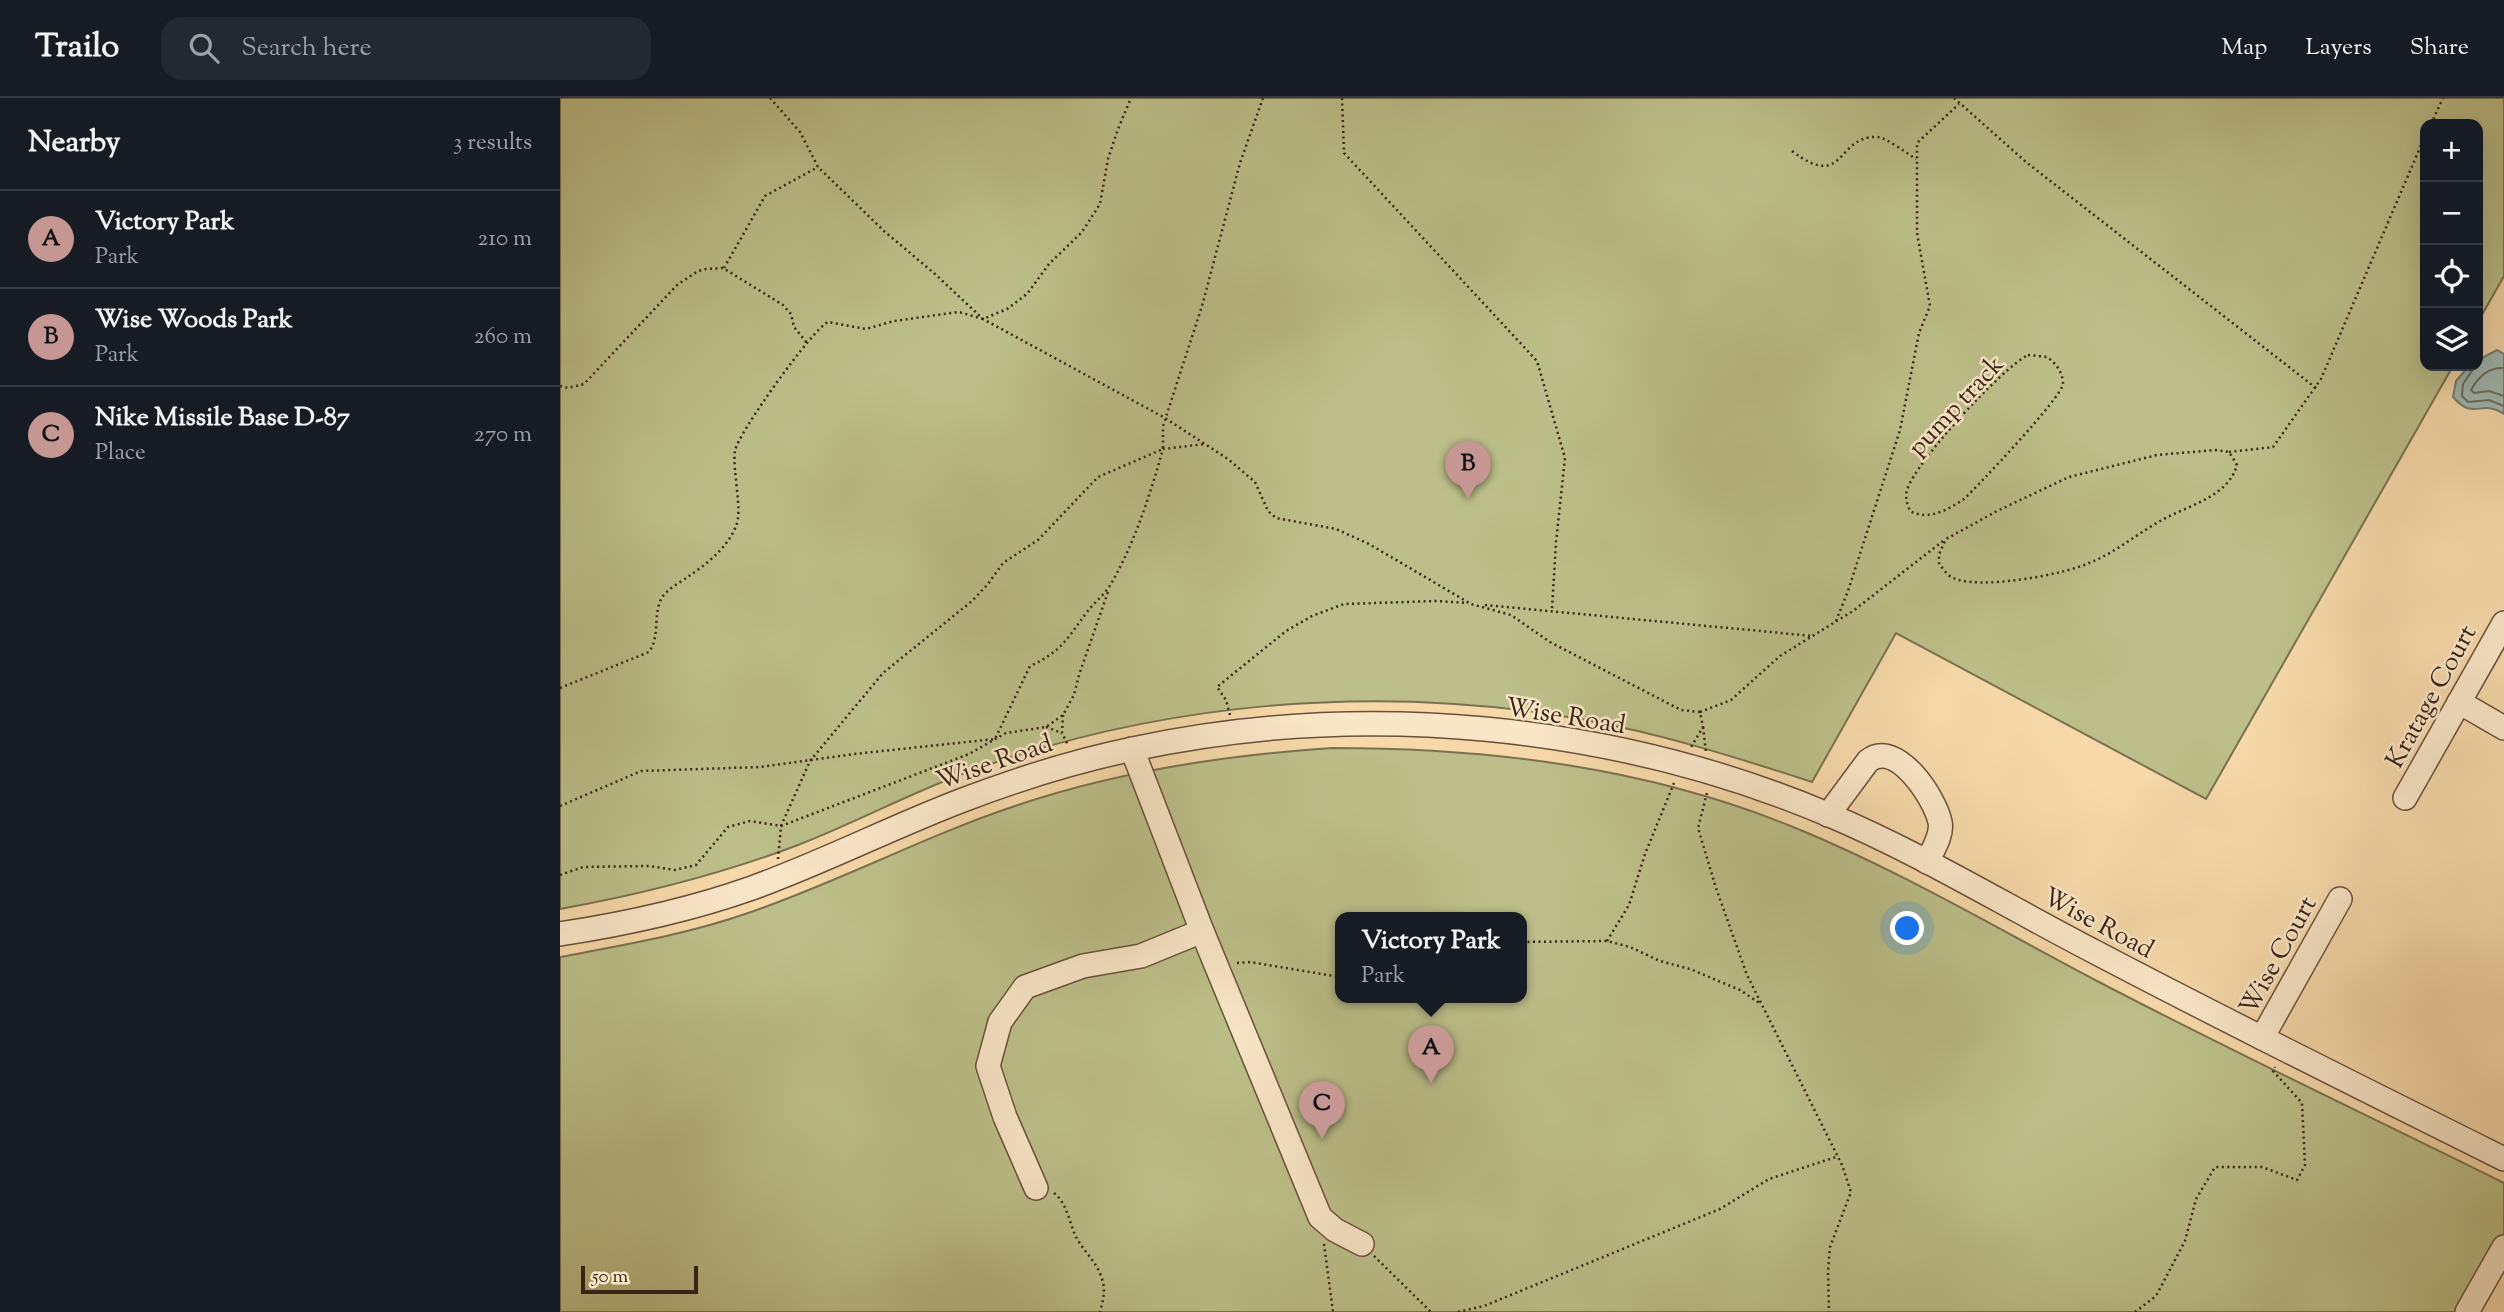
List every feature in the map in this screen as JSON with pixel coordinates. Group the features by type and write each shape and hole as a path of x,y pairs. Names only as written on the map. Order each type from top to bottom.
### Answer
{"street":[{"name":"Kratage Court","path":"2405,798 2504,623"},
{"path":"2459,702 2504,728"},
{"name":"Wise Road","path":"560,934 674,912 777,878 964,800 1076,763 1132,749 1234,732 1339,725 1455,727 1577,743 1695,769 1828,815 1927,862 2094,952 2504,1159"},
{"path":"1132,749 1202,931 1320,1217 1335,1230 1362,1244"},
{"path":"1828,815 1868,761 1874,756 1887,756 1914,772 1940,820 1939,834 1927,862"},
{"name":"Wise Court","path":"2272,1043 2340,899"},
{"path":"1036,1188 1005,1117 988,1066 1000,1021 1024,987 1083,966 1141,956 1202,931"},
{"path":"2467,1312 2504,1247"}],"path":[{"path":"769,98 800,132 818,167 884,231 983,319"},
{"path":"983,319 1007,309 1027,294 1049,264 1082,232 1100,204 1108,159 1131,98"},
{"path":"1076,763 1062,733 1063,715 1074,695 1110,587 1147,503 1163,449 1165,418 1202,306 1240,163 1263,98"},
{"path":"1342,98 1344,153 1537,361 1566,458 1556,542 1552,609"},
{"path":"1954,98 2026,162 2316,388"},
{"path":"2434,119 2444,98"},
{"path":"1836,621 1900,430 1919,333 1930,306 1917,233 1917,143 1959,104"},
{"path":"1792,151 1807,162 1821,166 1831,165 1861,139 1881,136 1916,159"},
{"path":"560,688 649,652 652,648 664,595 700,569 719,551 737,525 734,448 815,331 828,322 866,329 894,321 959,312 983,319 1165,418 1228,459 1255,482 1268,511 1276,518 1336,529 1369,544 1471,604 1511,615 1550,642 1645,692 1681,710 1700,712 1731,700 1780,656 1836,621 1946,538 1997,511 2079,474 2157,455 2273,447 2322,379 2420,148"},
{"path":"723,268 765,196 818,167"},
{"path":"560,386 568,388 584,384 677,285 698,271 723,268 783,304 791,314 793,327 807,343"},
{"name":"pump track","path":"2024,357 2047,357 2060,372 2063,384 2061,391 2049,408 1975,489 1951,508 1932,514 1918,515 1910,511 1908,506 1909,486 1922,463 1952,426 2024,357"},
{"path":"777,878 780,826 810,761 883,673 972,601 1003,563 1038,540 1098,477 1163,449 1205,444"},
{"path":"1946,538 1938,559 1943,570 1954,578 1973,582 1999,582 2089,564 2163,519 2206,499 2226,485 2237,468 2229,452"},
{"path":"995,739 1030,666 1052,656 1097,598 1110,587"},
{"path":"1234,732 1226,701 1217,687 1286,631 1344,604 1437,601 1552,609 1813,636"},
{"path":"1606,941 1629,905 1672,786 1695,769 1707,755 1700,712"},
{"path":"560,875 583,867 649,866 675,870 696,865 728,827 750,821 780,826 969,754 1006,733 1046,727 1063,715"},
{"path":"1046,727 1062,733"},
{"path":"1703,727 1688,752 1707,789 1698,828 1716,888 1747,975 1842,1166 1852,1195 1830,1247 1829,1312"},
{"path":"560,806 641,771 760,767 995,739"},
{"path":"1527,942 1606,941 1630,947 1660,961 1715,979 1762,1004"},
{"path":"1217,965 1250,962 1335,975"},
{"path":"2136,1312 2156,1296 2185,1241 2196,1199 2215,1167 2262,1167 2297,1180 2305,1165 2302,1103 2273,1071 2272,1043"},
{"path":"1458,1312 1483,1306 1720,1209 1769,1180 1836,1157"},
{"path":"1036,1188 1046,1186 1062,1199 1077,1239 1093,1259 1102,1279 1105,1295 1100,1312"},
{"path":"1320,1217 1331,1312"},
{"path":"1362,1244 1431,1312"}],"green space":[{"path":"560,98 2504,98 2504,276 2483,313 2483,119 2420,119 2420,371 2450,371 2206,799 1896,633 1812,782 1639,731 1503,708 1425,702 1269,706 1191,715 1039,749 944,781 819,836 739,866 680,883 560,909"},
{"path":"1332,748 1508,757 1567,765 1681,789 1738,806 1793,827 1910,881 2200,1034 2504,1183 2504,1270 2480,1312 560,1312 560,957 728,920 818,887 982,818 1054,794 1172,766"}],"water":[{"path":"2497,350 2504,354 2504,414 2489,408 2467,408 2453,397 2456,381 2465,371 2483,371 2483,357"}],"place":[{"name":"Wise Woods Park","path":"1468,499"},
{"name":"Victory Park","path":"1431,1083"},
{"name":"Nike Missile Base D-87","path":"1322,1139"}]}
